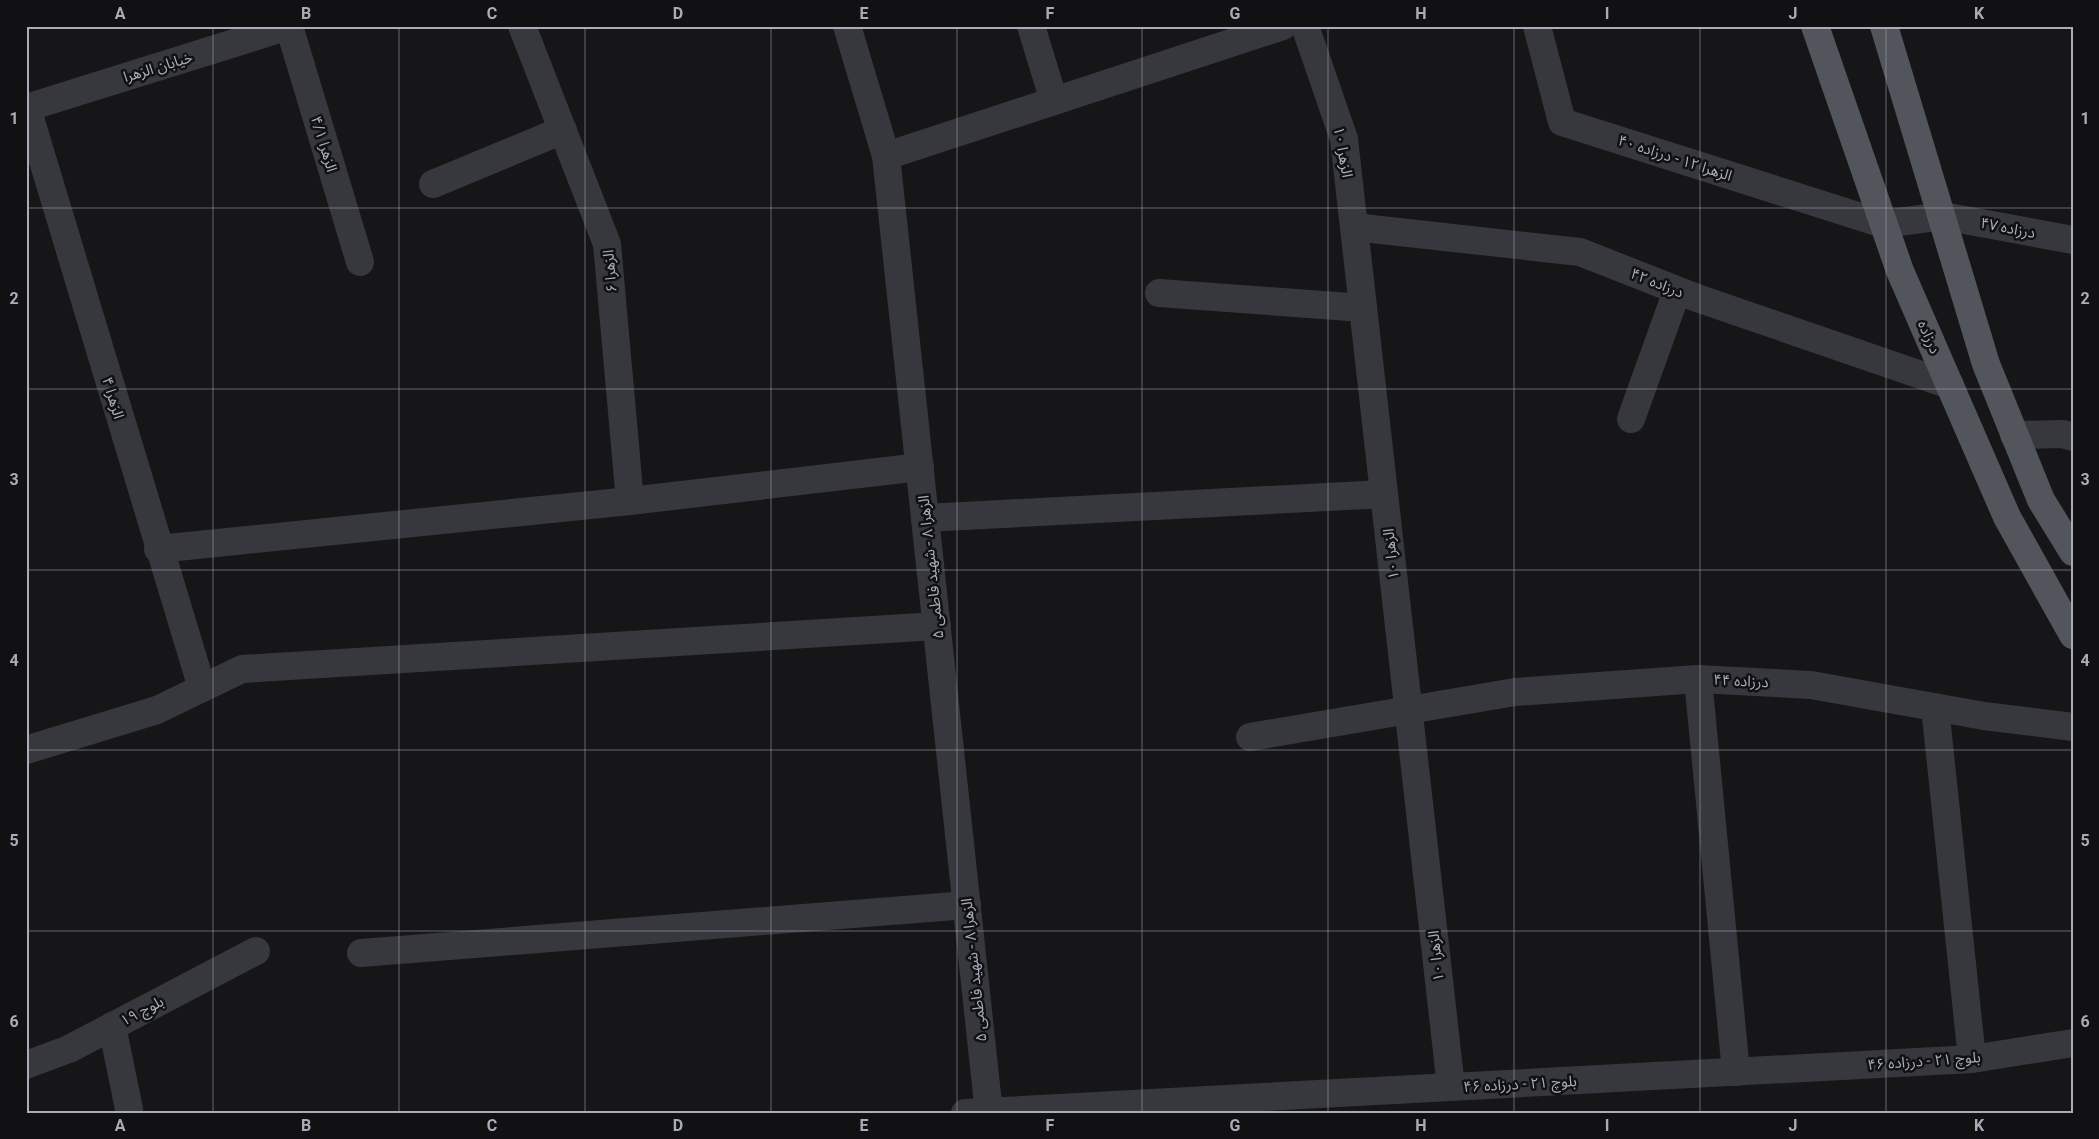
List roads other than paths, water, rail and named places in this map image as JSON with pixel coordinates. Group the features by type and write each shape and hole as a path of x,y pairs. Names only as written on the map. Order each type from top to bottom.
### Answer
{"main road":[{"name":"درزاده","path":"1815,26 1900,271 2007,517 2073,635"},
{"path":"1884,26 1943,216 1986,364 2041,500 2073,552"}],"street":[{"name":"خیابان الزهرا","path":"26,108 289,26"},
{"name":"الزهرا ۴/۱","path":"289,26 360,262"},
{"name":"الزهرا ۶","path":"522,26 608,244 630,501"},
{"name":"الزهرا ۸ - شهید فاطمی ۵","path":"847,26 886,156 967,904 981,1112"},
{"path":"1030,26 1054,101"},
{"path":"886,156 1283,26"},
{"name":"الزهرا ۱۰","path":"1305,26 1344,139 1451,1087"},
{"name":"الزهرا ۱۲ - درزاده ۴۰","path":"1537,26 1562,122 1883,224"},
{"name":"الزهرا ۴","path":"26,108 158,549 202,688"},
{"path":"432,184 563,130"},
{"name":"درزاده ۴۷","path":"1883,224 1943,216 2073,240"},
{"name":"درزاده ۴۲","path":"1354,227 1580,252 1677,291 1950,385"},
{"path":"1631,419 1677,291"},
{"path":"1159,293 1363,308"},
{"path":"2014,435 2063,434 2073,437"},
{"path":"158,549 630,501 920,466"},
{"path":"925,518 1384,494"},
{"path":"26,750 157,710 242,669 937,626"},
{"path":"1698,679 1736,1072"},
{"name":"درزاده ۴۴","path":"1250,737 1409,712 1515,692 1698,679 1811,685 1935,707 2073,727"},
{"path":"1935,707 1972,1059"},
{"path":"361,953 967,904"},
{"name":"بلوچ ۱۹","path":"26,1065 69,1049 256,951"},
{"path":"112,1026 129,1109"},
{"name":"بلوچ ۲۱ - درزاده ۴۶","path":"981,1112 1972,1059 2073,1043"}]}
